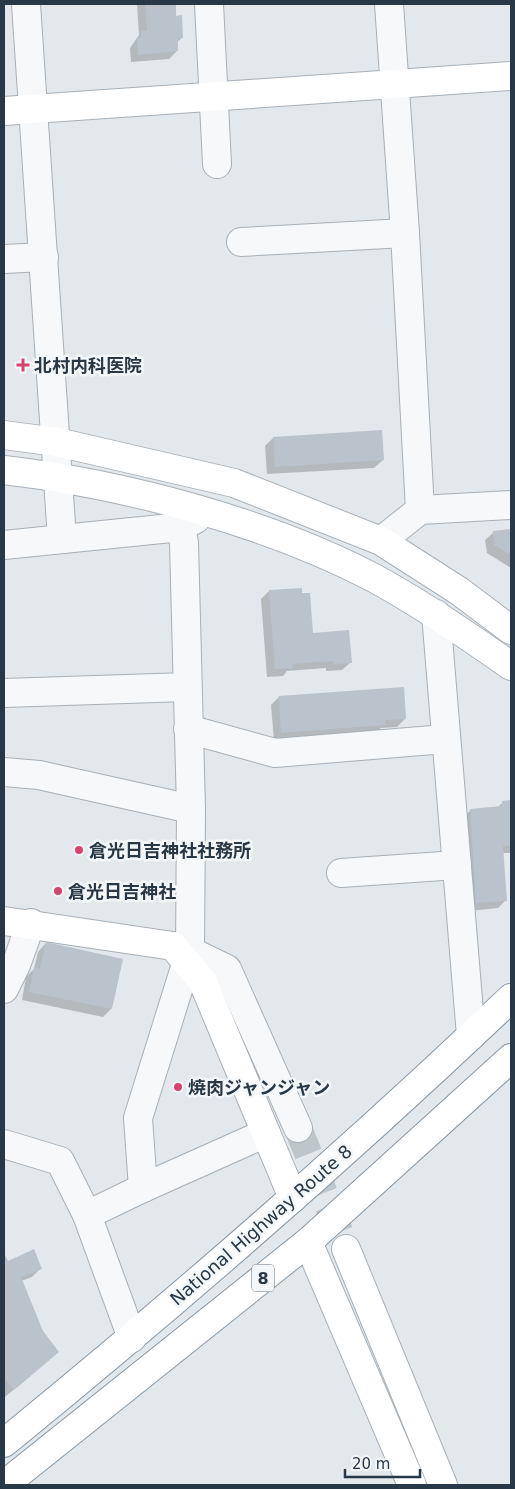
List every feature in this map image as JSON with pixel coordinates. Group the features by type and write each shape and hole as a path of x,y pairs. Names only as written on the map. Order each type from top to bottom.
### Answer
{"main road":[{"path":"4,111 511,76"},
{"path":"4,435 57,442 234,483 381,541 459,591 511,630"},
{"path":"4,470 59,476 208,512 305,548 356,570 436,614 511,666"},
{"path":"4,920 183,953 203,982 293,1198"},
{"name":"National Highway Route 8","path":"4,1443 132,1338 293,1198 511,998"},
{"name":"8","path":"4,1485 308,1242 511,1058"},
{"path":"308,1242 412,1485"},
{"path":"346,1249 443,1485"}],"street":[{"path":"26,4 35,109 62,539"},
{"path":"208,4 215,96 217,164"},
{"path":"389,4 393,85 405,233 420,510"},
{"path":"241,242 405,233"},
{"path":"4,260 44,257"},
{"path":"381,541 420,510 511,505"},
{"path":"4,545 181,527 208,512"},
{"path":"143,1188 138,1118 183,953 191,809 186,687 184,543 181,527"},
{"path":"436,614 471,1036"},
{"path":"4,693 186,687"},
{"path":"188,729 275,753 445,739"},
{"path":"4,772 39,775 191,809"},
{"path":"341,873 457,865"},
{"path":"4,989 16,965 31,924"},
{"path":"183,953 227,969 298,1128"},
{"path":"87,1216 143,1188 266,1133"},
{"path":"4,1144 60,1161 87,1216 132,1338"}],"building":[{"path":"145,4 176,4 176,16 182,15 183,38 178,38 178,51 138,55 137,38 141,38 141,31 147,31"},
{"path":"382,430 384,460 275,467 273,437"},
{"path":"511,529 511,555 494,545 493,531"},
{"path":"302,588 302,593 310,593 313,633 349,630 352,663 334,664 333,661 292,664 293,668 275,669 269,590"},
{"path":"404,687 406,719 385,720 385,725 281,733 279,696"},
{"path":"511,800 511,846 503,846 507,901 476,903 470,809 502,806 502,801"},
{"path":"46,942 123,959 112,1009 29,992 34,968 40,969"},
{"path":"34,1249 42,1269 21,1277 43,1331 59,1352 14,1390 4,1378 4,1253 8,1261"}],"tunnel":[{"path":"298,1128 346,1249"}],"place":[{"name":"北村内科医院","path":"23,365"},
{"name":"倉光日吉神社社務所","path":"79,850"},
{"name":"倉光日吉神社","path":"58,891"},
{"name":"焼肉ジャンジャン","path":"178,1087"}]}
